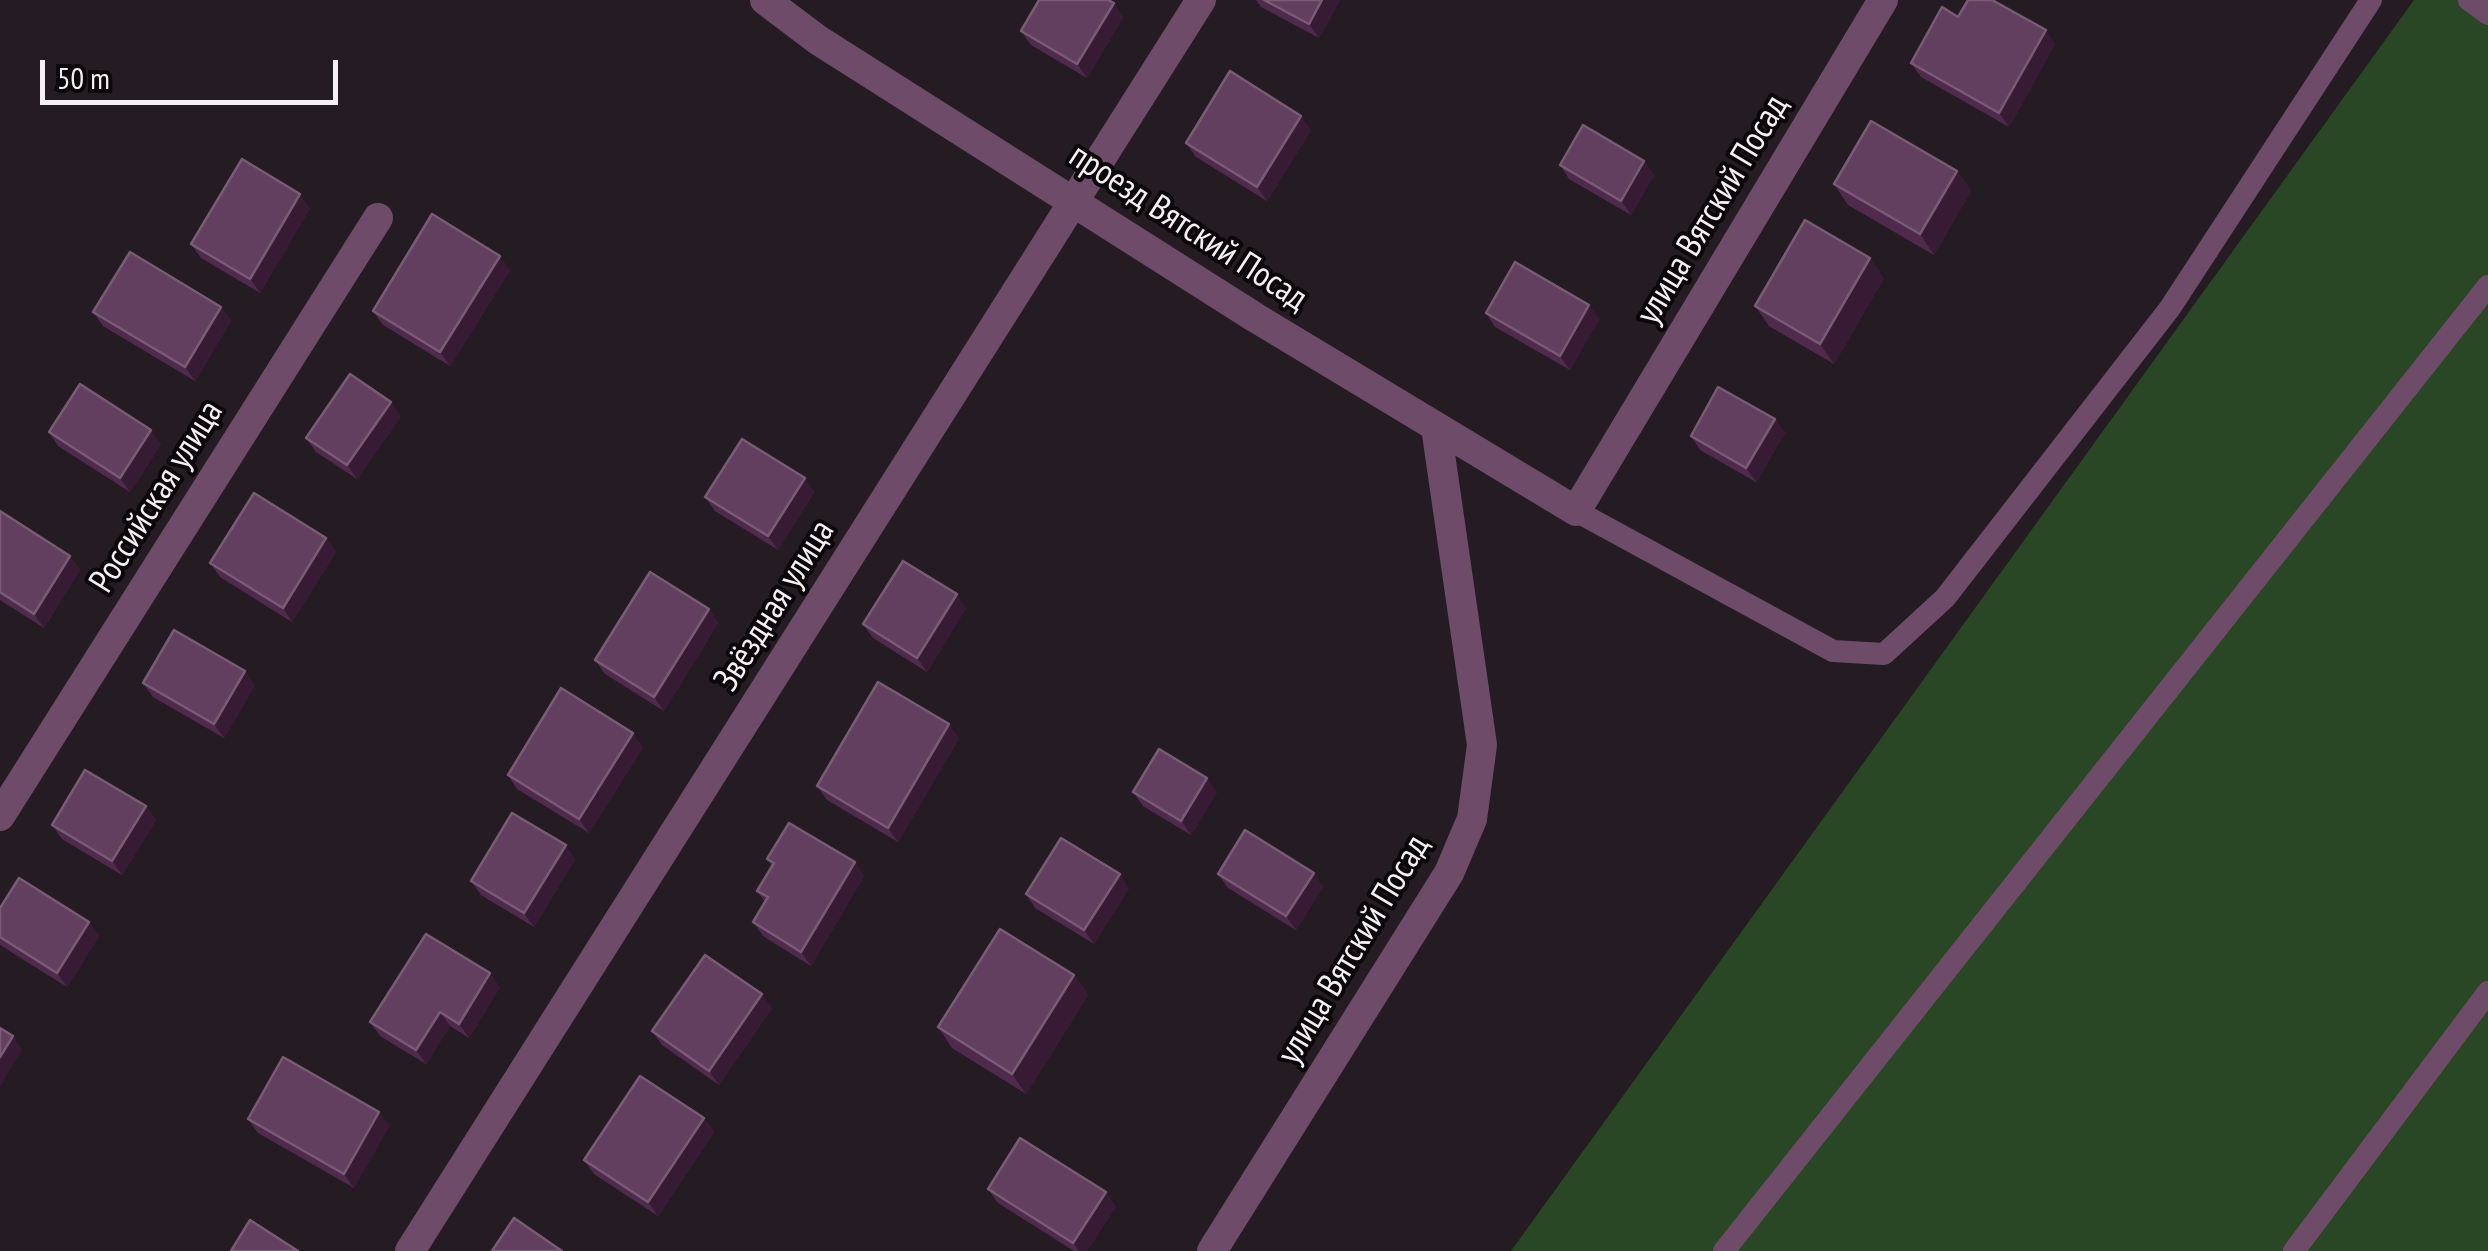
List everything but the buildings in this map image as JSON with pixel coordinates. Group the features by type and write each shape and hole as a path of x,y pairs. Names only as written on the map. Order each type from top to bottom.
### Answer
{"street":[{"name":"проезд Вятский Посад","path":"765,0 818,40 1076,200 1256,318 1576,511"},
{"name":"Звёздная улица","path":"410,1251 1201,0"},
{"name":"улица Вятский Посад","path":"1576,511 1884,0"},
{"name":"Российская улица","path":"0,816 378,218"},
{"name":"улица Вятский Посад","path":"1212,1251 1449,874 1472,819 1482,745 1436,426"}],"lane":[{"path":"1576,511 1833,651 1884,654 1945,598 2170,308 2371,0"},
{"path":"2469,0 2488,14"},
{"path":"1724,1251 2488,286"},
{"path":"2294,1251 2488,992"}],"green space":[{"path":"2414,0 2488,0 2488,1251 1511,1251"}]}
